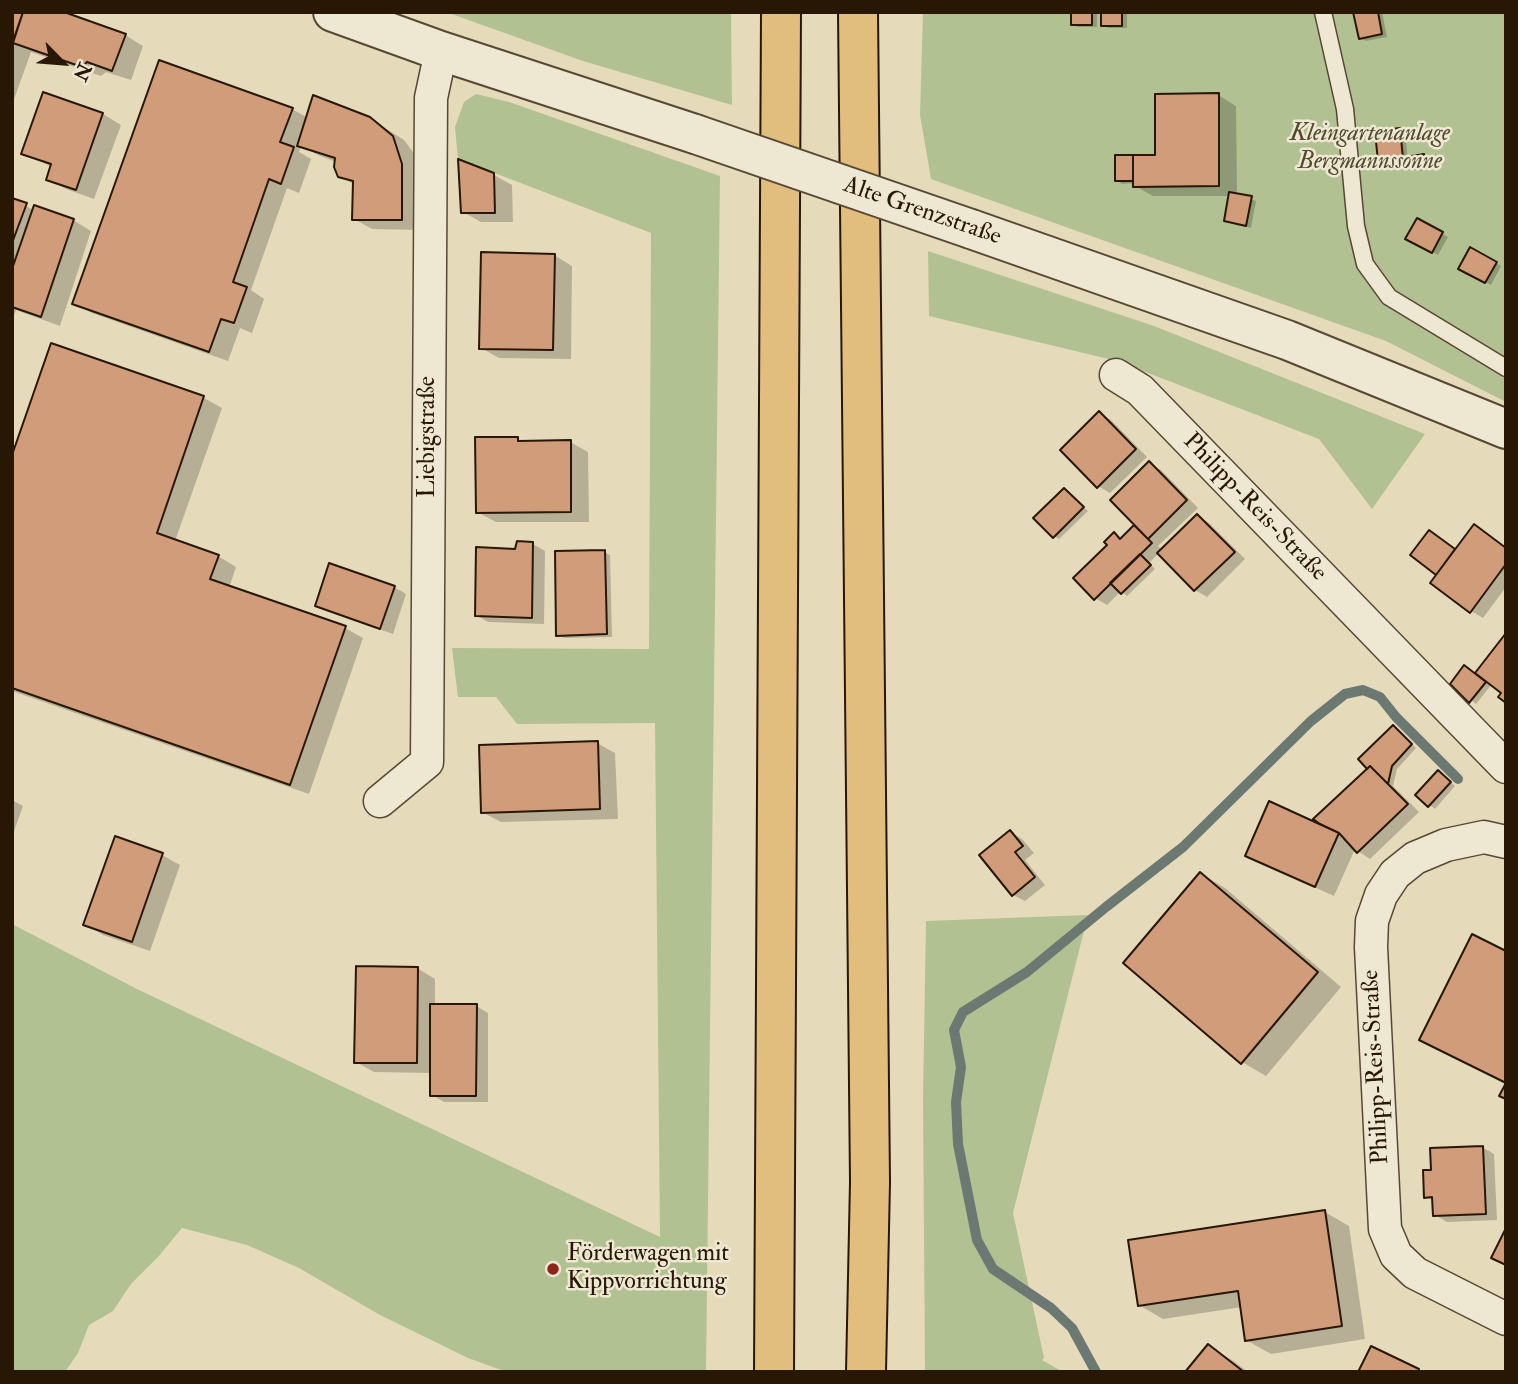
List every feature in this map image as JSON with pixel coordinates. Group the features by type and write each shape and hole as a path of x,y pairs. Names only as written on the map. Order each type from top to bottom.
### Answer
{"highway":[{"path":"774,1372 781,12"},
{"path":"858,12 870,1182 866,1372"}],"street":[{"name":"Alte Grenzstraße","path":"333,12 442,51 695,134 1287,340 1506,429"},
{"name":"Liebigstraße","path":"380,802 427,762 431,98 442,51"},
{"name":"Philipp-Reis-Straße","path":"1116,375 1140,390 1506,767"},
{"name":"Philipp-Reis-Straße","path":"1506,842 1484,837 1446,845 1415,858 1395,874 1381,895 1372,921 1371,947 1385,1229 1396,1255 1415,1273 1506,1319"}],"lane":[{"path":"1323,12 1345,109 1356,226 1365,264 1388,297 1506,368"}],"green space":[{"path":"446,12 731,12 732,105 583,61"},
{"name":"Kleingartenanlage Bergmannssonne","path":"923,12 1506,12 1506,402 1386,341 931,179 920,115"},
{"path":"476,94 509,102 720,176 706,1372 507,1372 468,1358 380,1315 299,1268 247,1245 182,1228 131,1284 113,1311 89,1325 78,1353 65,1372 12,1372 12,924 137,989 660,1237 655,723 517,724 496,697 458,697 452,648 649,649 651,233 458,159 455,127 464,102"},
{"path":"928,251 1154,326 1425,434 1372,509 1319,439 1117,361 929,316"},
{"path":"1088,915 1013,1213 1044,1358 1042,1360 1063,1372 925,1372 923,1098 926,921"}],"building":[{"path":"12,12 23,12 12,44"},
{"path":"23,12 64,12 126,34 112,71 87,62 82,67 13,43"},
{"path":"1071,12 1092,12 1092,25 1071,25"},
{"path":"1101,12 1122,12 1122,26 1101,26"},
{"path":"1353,12 1378,12 1382,34 1359,39"},
{"path":"159,60 293,108 280,142 294,147 281,184 269,179 233,282 247,287 234,323 221,319 209,352 72,304"},
{"path":"43,92 103,113 76,190 46,180 51,164 21,154"},
{"path":"1219,93 1219,186 1133,187 1133,155 1155,155 1155,94"},
{"path":"313,95 370,117 393,136 402,164 402,220 352,220 353,181 338,177 334,167 335,158 297,146"},
{"path":"1400,128 1403,159 1378,162 1375,131"},
{"path":"1424,154 1426,167 1414,169 1412,156"},
{"path":"1115,155 1133,155 1133,181 1115,181"},
{"path":"458,159 494,173 495,213 461,213"},
{"path":"1229,192 1252,196 1246,226 1224,221"},
{"path":"12,198 27,203 12,243"},
{"path":"34,205 74,219 41,317 12,307 12,269"},
{"path":"1417,218 1443,232 1432,253 1405,239"},
{"path":"1470,247 1497,262 1485,283 1458,269"},
{"path":"481,252 555,254 553,350 479,349"},
{"path":"51,343 204,396 157,533 219,555 210,579 346,626 290,785 12,688 12,455"},
{"path":"1099,411 1136,449 1097,488 1060,450"},
{"path":"475,437 518,437 518,441 571,440 571,512 476,513"},
{"path":"1149,461 1187,500 1148,539 1110,500"},
{"path":"1064,488 1084,507 1053,538 1033,518"},
{"path":"1197,514 1235,552 1194,591 1157,553"},
{"path":"1474,524 1506,548 1506,564 1470,613 1430,583"},
{"path":"1134,525 1152,543 1094,600 1073,578 1107,545 1104,542 1114,532 1120,539"},
{"path":"1429,530 1455,549 1436,575 1410,555"},
{"path":"517,541 533,542 532,618 475,616 476,547 515,549"},
{"path":"605,550 607,634 556,636 555,551"},
{"path":"1140,554 1151,565 1121,594 1110,583"},
{"path":"329,563 395,586 380,629 315,606"},
{"path":"1506,633 1506,703 1498,697 1501,693 1475,673"},
{"path":"1464,665 1486,682 1469,703 1450,684"},
{"path":"1393,725 1412,744 1392,766 1388,784 1370,766 1367,769 1358,759"},
{"path":"598,741 600,809 481,813 479,745"},
{"path":"1370,766 1408,804 1357,853 1339,833 1313,819"},
{"path":"1438,770 1451,782 1428,807 1415,795"},
{"path":"1269,801 1339,833 1315,887 1245,856"},
{"path":"1010,830 1023,846 1015,852 1035,877 1012,896 979,855"},
{"path":"115,836 163,853 132,942 83,925"},
{"path":"1200,872 1318,972 1241,1064 1123,963"},
{"path":"1472,934 1506,951 1506,1083 1419,1040"},
{"path":"356,966 418,967 417,1063 354,1063"},
{"path":"430,1004 477,1004 476,1096 430,1096"},
{"path":"1506,1083 1506,1099 1499,1096"},
{"path":"1483,1146 1486,1214 1433,1216 1432,1197 1424,1198 1423,1170 1431,1170 1430,1148"},
{"path":"1325,1210 1342,1326 1245,1341 1238,1291 1138,1306 1128,1240"},
{"path":"1506,1228 1506,1265 1491,1258"},
{"path":"1208,1344 1244,1372 1185,1372"},
{"path":"1371,1346 1419,1369 1418,1372 1358,1372"}],"waterway":[{"path":"1096,1372 1072,1328 1051,1308 993,1269 977,1240 958,1144 956,1102 961,1067 954,1030 963,1012 1027,972 1183,847 1311,721 1345,694 1363,690 1380,697 1396,717 1458,779"}],"place":[{"name":"Förderwagen mit Kippvorrichtung","path":"553,1269"}]}
